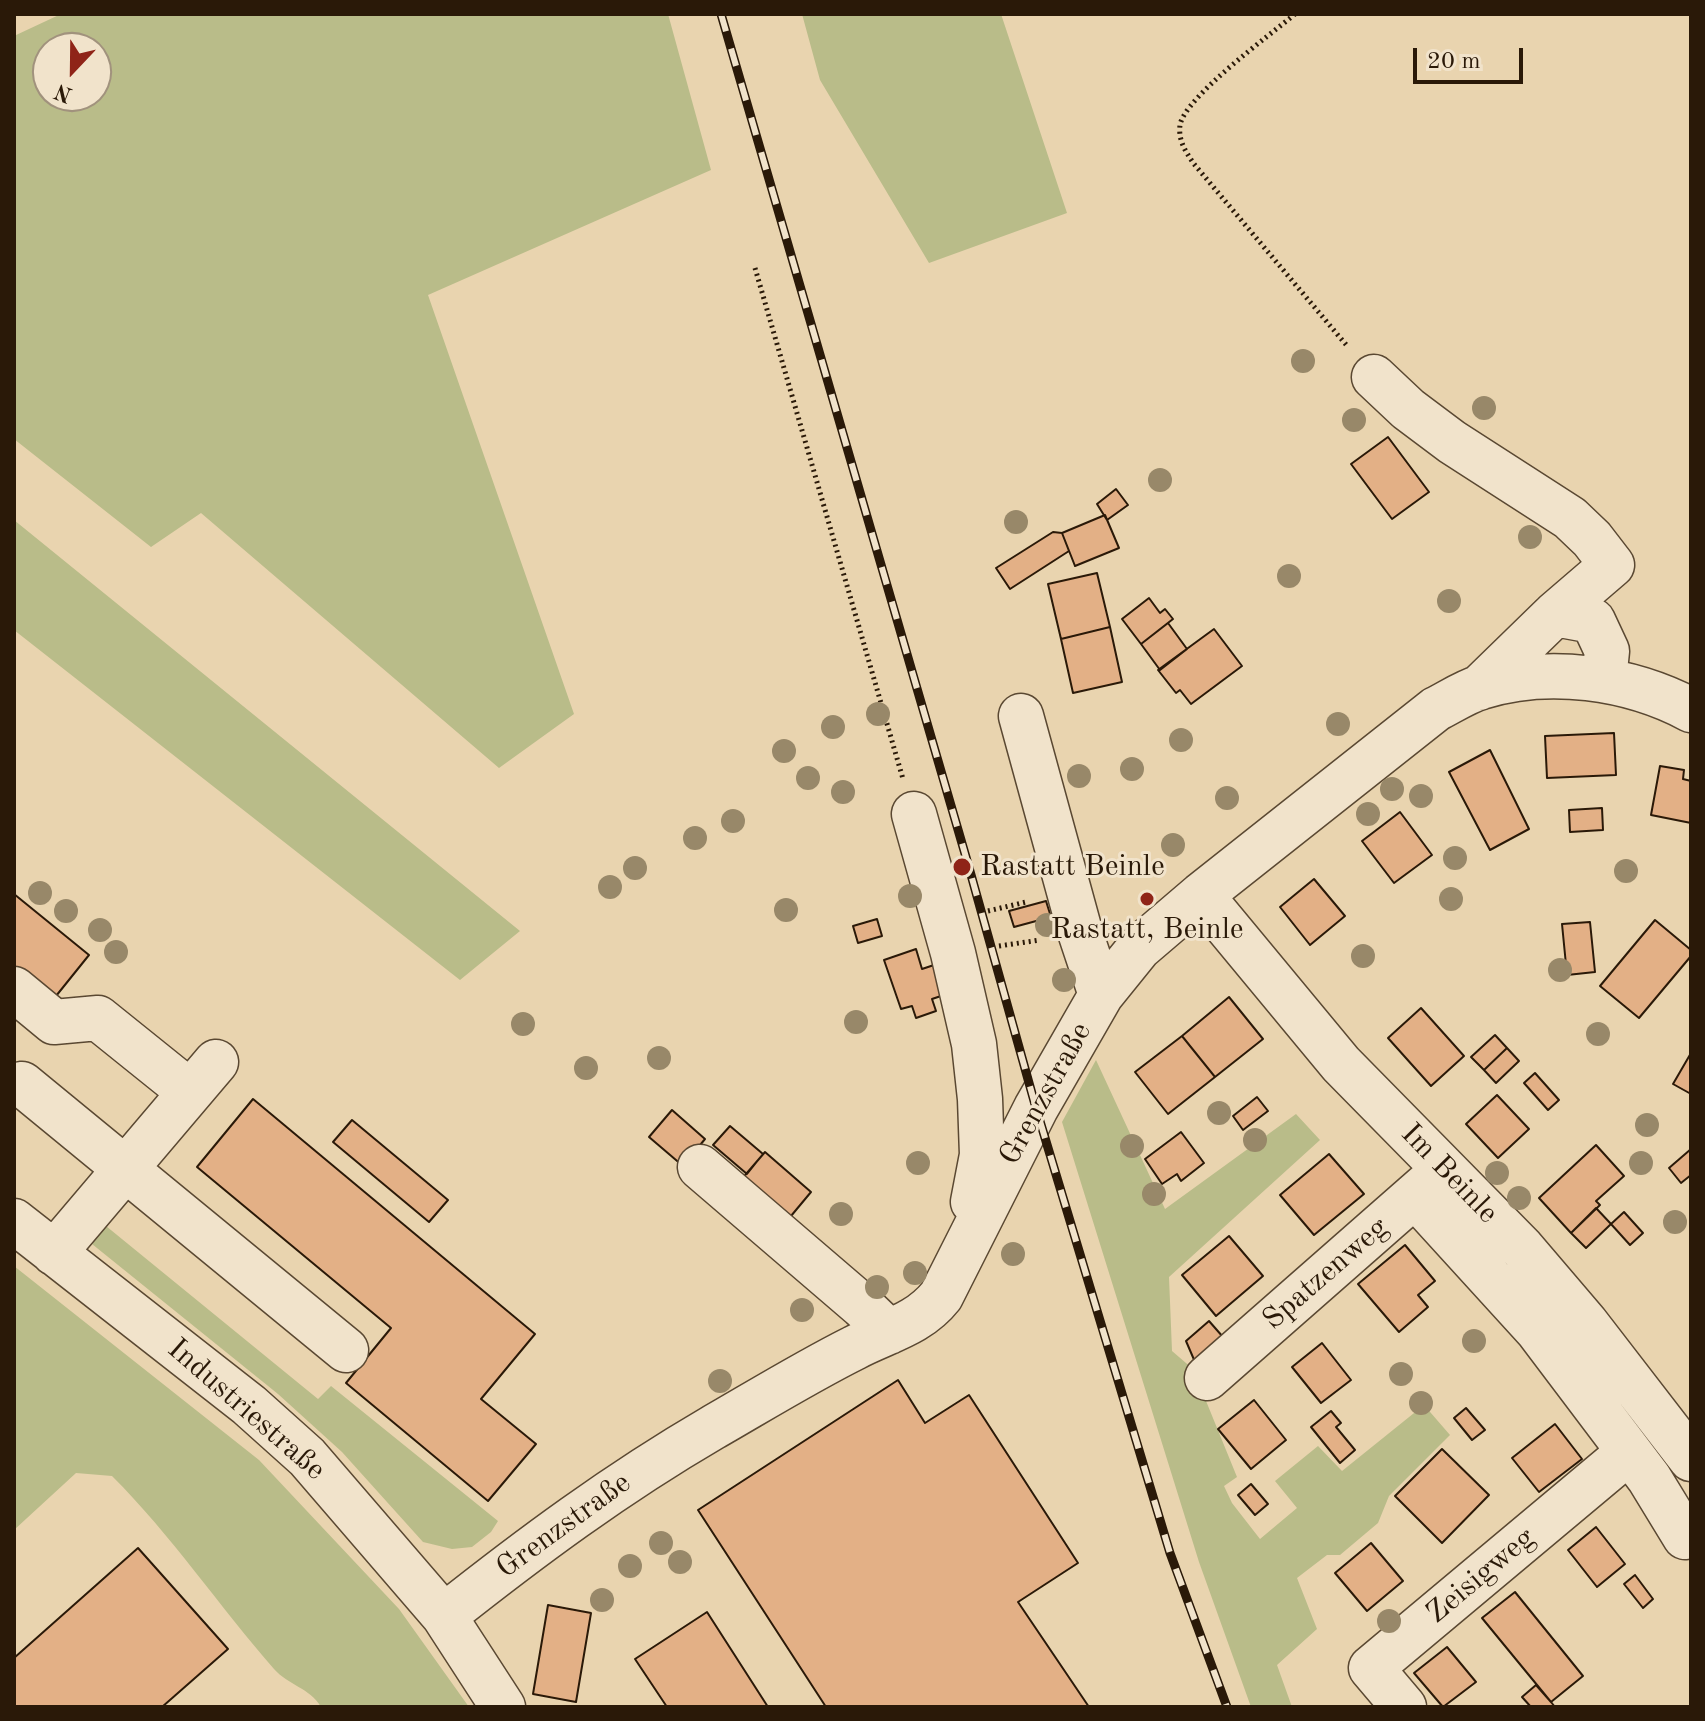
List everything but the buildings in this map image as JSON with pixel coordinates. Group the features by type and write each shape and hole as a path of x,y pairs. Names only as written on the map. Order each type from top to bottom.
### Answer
{"street":[{"path":"1374,377 1408,409 1452,442 1570,518 1612,565 1555,614 1479,688"},
{"path":"1555,614 1593,621 1607,651 1604,680"},
{"name":"Grenzstraße","path":"444,1616 531,1547 632,1476 854,1348 913,1322 929,1311 941,1296 1036,1108 1101,995 1139,948 1201,895 1436,709 1479,688 1512,680 1558,676 1604,680 1691,710"},
{"path":"1021,716 1081,935 1101,995"},
{"path":"914,814 953,953 974,1044 982,1155 963,1248"},
{"name":"Im Beinle","path":"1201,895 1341,1064 1649,1478 1685,1537"},
{"path":"14,989 54,1022 98,1018 203,1077 54,1253"},
{"path":"22,1084 346,1350"},
{"path":"700,1167 889,1332"},
{"name":"Im Beinle","path":"1430,1183 1522,1248 1586,1323 1691,1459"},
{"name":"Spatzenweg","path":"1207,1378 1430,1183"},
{"name":"Industriestraße","path":"14,1221 249,1405 307,1457 444,1616 503,1707"},
{"name":"Zeisigweg","path":"1404,1707 1371,1668 1629,1452"}],"path":[{"path":"1295,14 1197,97 1180,123 1181,144 1194,164 1374,377"},
{"path":"755,268 914,814"},
{"path":"988,911 1026,902"}],"green space":[{"path":"61,14 668,14 711,170 428,295 574,714 499,768 201,513 151,547 14,439 14,36"},
{"path":"802,14 1001,14 1067,213 929,263 820,80"},
{"path":"14,520 520,931 460,980 14,630"},
{"path":"1096,1060 1165,1209 1296,1114 1320,1140 1169,1277 1172,1351 1193,1369 1237,1477 1224,1486 1232,1503 1260,1539 1297,1508 1275,1481 1318,1446 1342,1471 1424,1405 1450,1435 1389,1496 1378,1523 1340,1555 1327,1555 1297,1578 1317,1629 1277,1665 1292,1707 1251,1707 1199,1562 1062,1122"},
{"path":"106,1226 318,1399 331,1386 498,1521 491,1532 472,1547 452,1549 423,1542 342,1452 278,1394 92,1244"},
{"path":"14,1266 259,1460 399,1609 469,1707 321,1707 311,1695 274,1669 155,1523 112,1476 76,1473 14,1530"}],"railway":[{"path":"721,14 1036,1108 1170,1553 1227,1707"}],"place":[{"name":"Rastatt Beinle","path":"962,867"},
{"name":"Rastatt, Beinle","path":"1147,899"}]}
